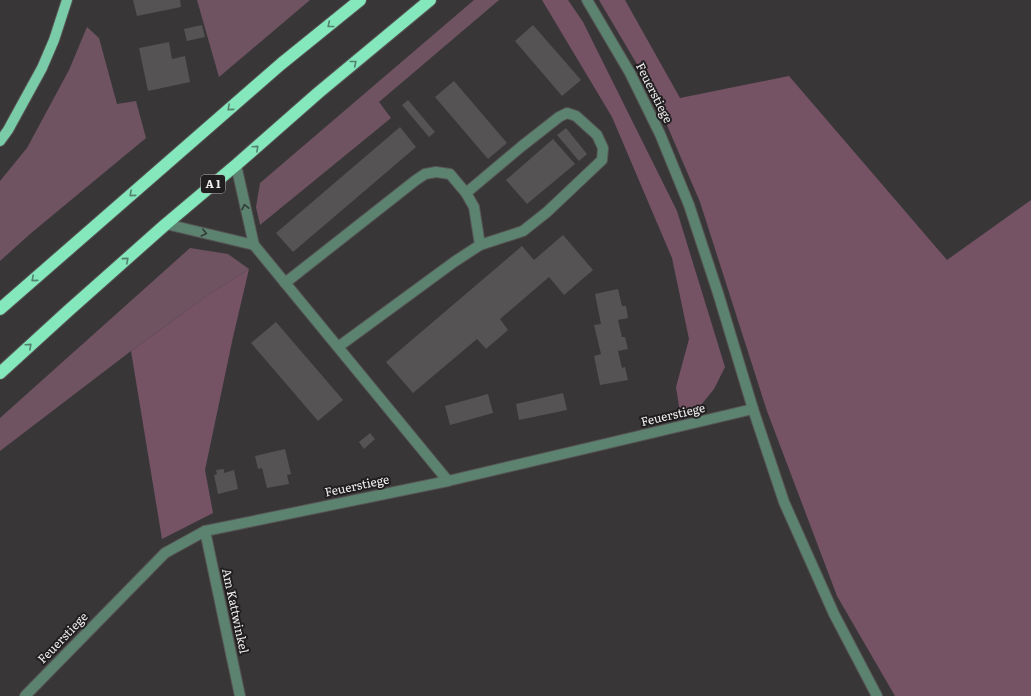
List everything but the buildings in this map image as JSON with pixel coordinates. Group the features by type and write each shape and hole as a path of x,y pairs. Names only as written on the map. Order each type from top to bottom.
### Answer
{"highway":[{"path":"0,309 281,64 360,0"},
{"name":"A 1","path":"0,373 166,224 236,165 318,92 430,0"}],"main road":[{"path":"0,141 8,130 42,68 54,40 67,0"}],"street":[{"name":"Feuerstiege","path":"587,0 630,73 660,134 689,205 784,502 834,614 877,696"},
{"path":"338,347 480,244 523,231 547,212 602,160 602,148 597,135 576,116 567,114 559,117 466,193"},
{"path":"236,165 254,245 448,481"},
{"path":"285,283 425,174 436,172 450,174 466,193 474,207 480,244"},
{"path":"166,224 254,245"},
{"name":"Feuerstiege","path":"25,696 164,553 205,531 448,481 753,409"},
{"name":"Am Kattwinkel","path":"205,531 240,696"}],"shaded area":[{"path":"197,0 310,0 219,77"},
{"path":"474,0 499,0 379,102 391,118 260,225 256,207 260,183"},
{"path":"542,0 568,0 583,22 677,211 725,367 714,389 701,405 681,419 676,387 689,339 672,258 612,117"},
{"path":"599,0 625,0 680,98 789,76 947,260 1031,200 1031,696 895,696 837,596 767,411 700,202 651,88"},
{"path":"87,27 99,38 117,104 136,101 146,138 30,234 0,261 0,181 27,148 69,70"},
{"path":"190,248 228,254 249,269 208,295 131,351 0,451 0,418"},
{"path":"249,269 205,470 213,513 162,539 131,351 208,295"}]}
